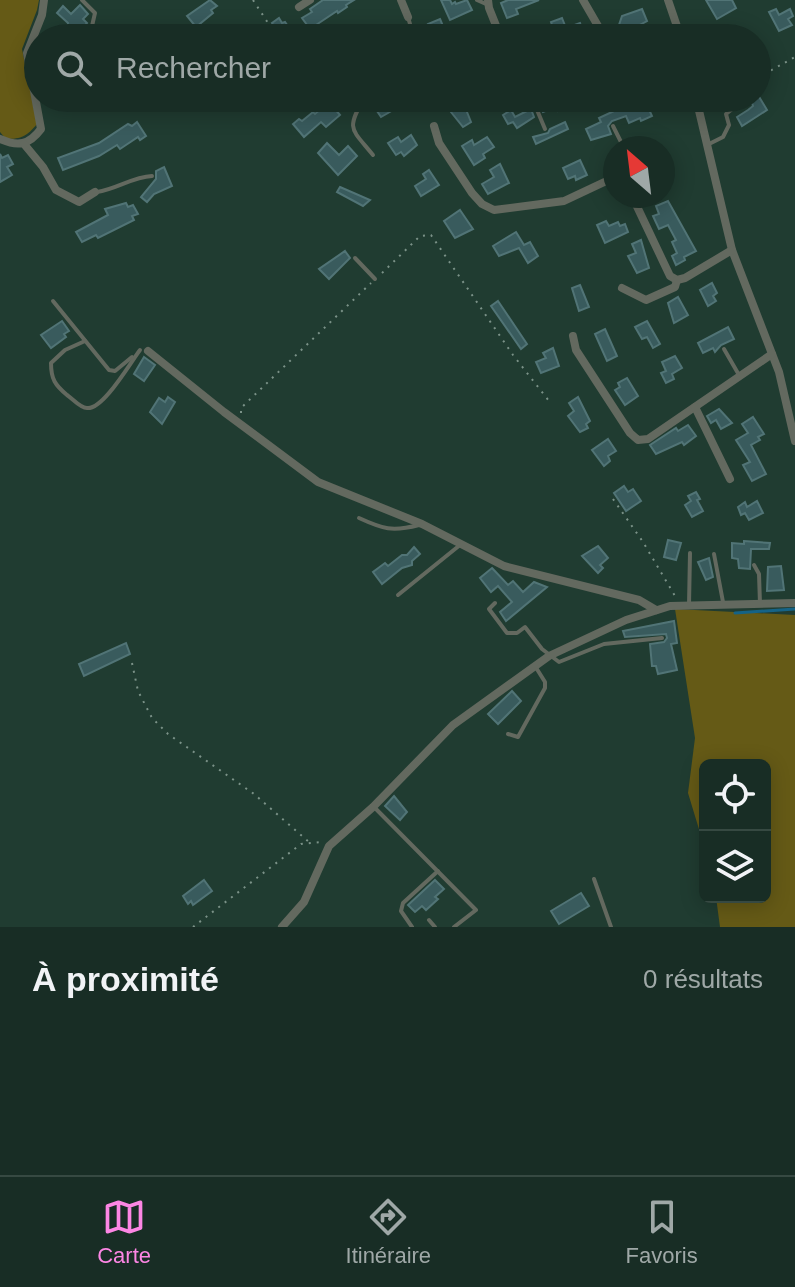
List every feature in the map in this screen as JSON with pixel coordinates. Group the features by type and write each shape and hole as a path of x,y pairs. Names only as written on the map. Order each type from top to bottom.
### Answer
{"street":[{"path":"38,24 44,0"},
{"path":"299,7 310,0"},
{"path":"401,0 408,17"},
{"path":"583,0 597,24"},
{"path":"668,0 676,24"},
{"path":"488,2 496,24"},
{"path":"0,139 11,144 32,141 41,129 38,112"},
{"path":"700,112 732,250 779,372 795,441"},
{"path":"434,126 439,143 472,193 482,204 494,210 564,201 603,183"},
{"path":"24,144 43,167 56,190 79,202 95,192"},
{"path":"638,208 670,276 677,280 732,250"},
{"path":"622,288 646,300 675,287 677,280"},
{"path":"573,336 576,350 630,433 638,440 648,439 772,354"},
{"path":"144,351 318,482 422,524 504,566 639,600 656,610"},
{"path":"695,407 730,479"},
{"path":"282,927 304,902 329,846 373,807 453,725 549,656 626,620 656,610 684,605 795,603"}],"lane":[{"path":"82,0 95,13 92,24"},
{"path":"477,0 488,2"},
{"path":"408,17 410,24"},
{"path":"356,112 352,120 353,130 373,155"},
{"path":"538,112 545,129"},
{"path":"707,144 723,137 729,125 726,114 728,112"},
{"path":"613,126 618,136"},
{"path":"95,192 152,176"},
{"path":"355,258 375,279"},
{"path":"53,301 109,370 115,371 144,351"},
{"path":"85,341 65,350 51,363 51,377 58,388 83,407 91,409 101,403 144,351"},
{"path":"724,349 740,376"},
{"path":"359,518 385,530 422,524"},
{"path":"398,595 462,544"},
{"path":"684,605 690,553"},
{"path":"714,554 724,604"},
{"path":"754,565 759,574 760,604"},
{"path":"495,603 489,609 507,633 517,633 525,627 549,656 559,662 604,644 662,638"},
{"path":"508,734 518,737 545,688 545,682 535,666"},
{"path":"373,807 476,910 454,927"},
{"path":"412,927 401,911 403,903 438,871"},
{"path":"594,879 611,927"},
{"path":"429,920 435,927"}],"path":[{"path":"253,0 268,23"},
{"path":"771,70 795,57"},
{"path":"247,419 241,408 420,236 431,235 513,355 549,401"},
{"path":"613,499 684,605"},
{"path":"132,663 138,691 152,718 168,734 254,794 309,842"},
{"path":"193,927 301,844 324,843 329,846"}],"shaded area":[{"path":"0,0 39,0 32,24 24,24 22,49 24,112 35,112 37,124 24,136 12,139 6,139 0,132"},
{"path":"675,609 795,615 795,927 720,927 717,903 771,903 771,759 699,759 699,829 688,793 695,738"}],"building":[{"path":"210,0 217,6 200,24 194,24 187,16"},
{"path":"323,0 354,0 318,24 306,24 302,18 312,12 310,9"},
{"path":"441,0 456,4 467,0 472,10 450,20"},
{"path":"508,0 539,0 516,9 518,14 507,18 501,3"},
{"path":"706,0 732,0 736,8 717,19"},
{"path":"80,5 88,14 83,19 87,23 68,24 57,13 63,6 71,14"},
{"path":"642,9 647,21 642,24 619,24 622,16"},
{"path":"776,9 779,15 790,9 793,16 788,19 792,25 779,31 769,12"},
{"path":"279,18 286,24 273,24"},
{"path":"562,18 564,24 552,24"},
{"path":"313,112 337,112 340,115 326,127 321,122 304,137 293,124"},
{"path":"451,112 467,112 471,122 463,127"},
{"path":"512,112 515,117 532,112 534,117 517,128 513,122 508,124 503,115"},
{"path":"612,112 650,112 652,116 629,123 626,116 612,121 608,126 611,134 591,140 586,129 601,122 599,118"},
{"path":"744,112 764,112 742,126 737,117"},
{"path":"137,122 146,136 140,140 138,137 120,149 117,145 99,156 63,170 58,158 99,143 128,124 132,126"},
{"path":"565,122 568,129 536,144 533,137 548,133"},
{"path":"411,135 417,145 404,156 401,152 396,155 388,143 398,137 401,142"},
{"path":"487,137 494,147 474,165 462,146 472,140 474,145"},
{"path":"327,143 339,155 348,146 357,156 338,175 318,153"},
{"path":"0,154 2,158 8,155 13,164 7,167 12,175 0,182"},
{"path":"580,160 587,175 576,180 575,176 568,179 563,168"},
{"path":"500,164 509,183 488,194 482,184 494,177 490,170"},
{"path":"164,167 172,186 154,194 147,202 141,197 156,179 156,171"},
{"path":"429,170 439,185 421,196 415,186 426,179 423,174"},
{"path":"340,187 370,200 363,206 337,192"},
{"path":"126,203 128,207 133,205 138,214 132,216 134,220 98,238 96,235 82,242 76,232 108,215 105,209"},
{"path":"657,208 672,208 696,251 676,265 672,256 677,253 672,242 676,240 668,225 659,229 653,216 659,214"},
{"path":"460,210 473,229 455,238 444,221"},
{"path":"606,221 609,226 618,222 620,226 625,224 628,232 605,243 597,225"},
{"path":"516,232 524,245 530,242 538,256 528,263 519,248 499,256 493,246"},
{"path":"641,240 649,268 637,273 628,256 636,253 632,244"},
{"path":"345,251 350,258 329,279 319,269"},
{"path":"712,283 717,293 713,296 716,301 708,306 700,290"},
{"path":"580,285 589,307 579,311 572,288"},
{"path":"678,297 688,315 674,323 668,303"},
{"path":"498,301 527,344 521,349 491,306"},
{"path":"62,321 69,331 51,348 41,335"},
{"path":"647,321 660,344 653,348 647,337 642,339 635,327"},
{"path":"728,327 734,339 715,352 713,348 703,353 698,343"},
{"path":"605,329 617,356 607,361 595,334"},
{"path":"553,348 559,366 541,373 536,362 546,358 543,353"},
{"path":"675,356 682,368 672,374 674,379 666,383 661,373 666,371 662,362"},
{"path":"144,357 155,365 144,381 134,374"},
{"path":"627,378 638,396 625,405 615,390 620,387 618,383"},
{"path":"168,397 175,402 162,424 150,412 159,398 165,402"},
{"path":"578,397 590,421 586,424 588,428 580,432 568,416 574,411 569,403"},
{"path":"719,409 732,423 721,429 716,420 711,423 707,416"},
{"path":"753,417 764,434 751,445 766,474 752,481 743,465 750,462 736,440 748,433 742,424"},
{"path":"688,425 696,436 684,445 682,442 656,454 650,445 676,428 678,431"},
{"path":"608,439 616,451 608,456 610,461 604,466 592,450"},
{"path":"624,486 628,492 633,489 641,501 626,511 614,493"},
{"path":"696,492 703,511 692,517 685,505 691,501 688,496"},
{"path":"757,501 763,513 749,520 745,513 741,515 738,507 745,502 747,507"},
{"path":"668,540 681,543 676,560 664,557"},
{"path":"744,541 770,543 769,549 751,549 750,569 739,568 738,559 732,558 732,543 744,544"},
{"path":"598,546 608,558 600,565 603,568 598,573 582,556"},
{"path":"414,547 420,554 412,565 402,568 382,584 373,572 385,563 388,566 402,555 407,555"},
{"path":"709,558 713,577 706,580 698,562"},
{"path":"781,566 784,590 767,591 768,567"},
{"path":"492,568 508,585 513,581 523,592 534,582 547,587 506,621 500,612 512,602 498,586 491,592 480,578"},
{"path":"674,621 677,643 671,644 677,670 658,674 656,666 652,666 650,644 664,642 666,634 625,637 623,631"},
{"path":"126,643 130,654 84,676 79,664"},
{"path":"512,691 521,701 498,724 488,714"},
{"path":"394,796 407,812 400,820 385,806"},
{"path":"204,880 212,891 193,905 191,901 188,904 183,896"},
{"path":"435,880 444,889 435,897 438,899 426,910 422,906 415,912 408,905"},
{"path":"581,893 589,906 559,924 551,911"}],"waterway":[{"path":"735,613 795,609"}]}
